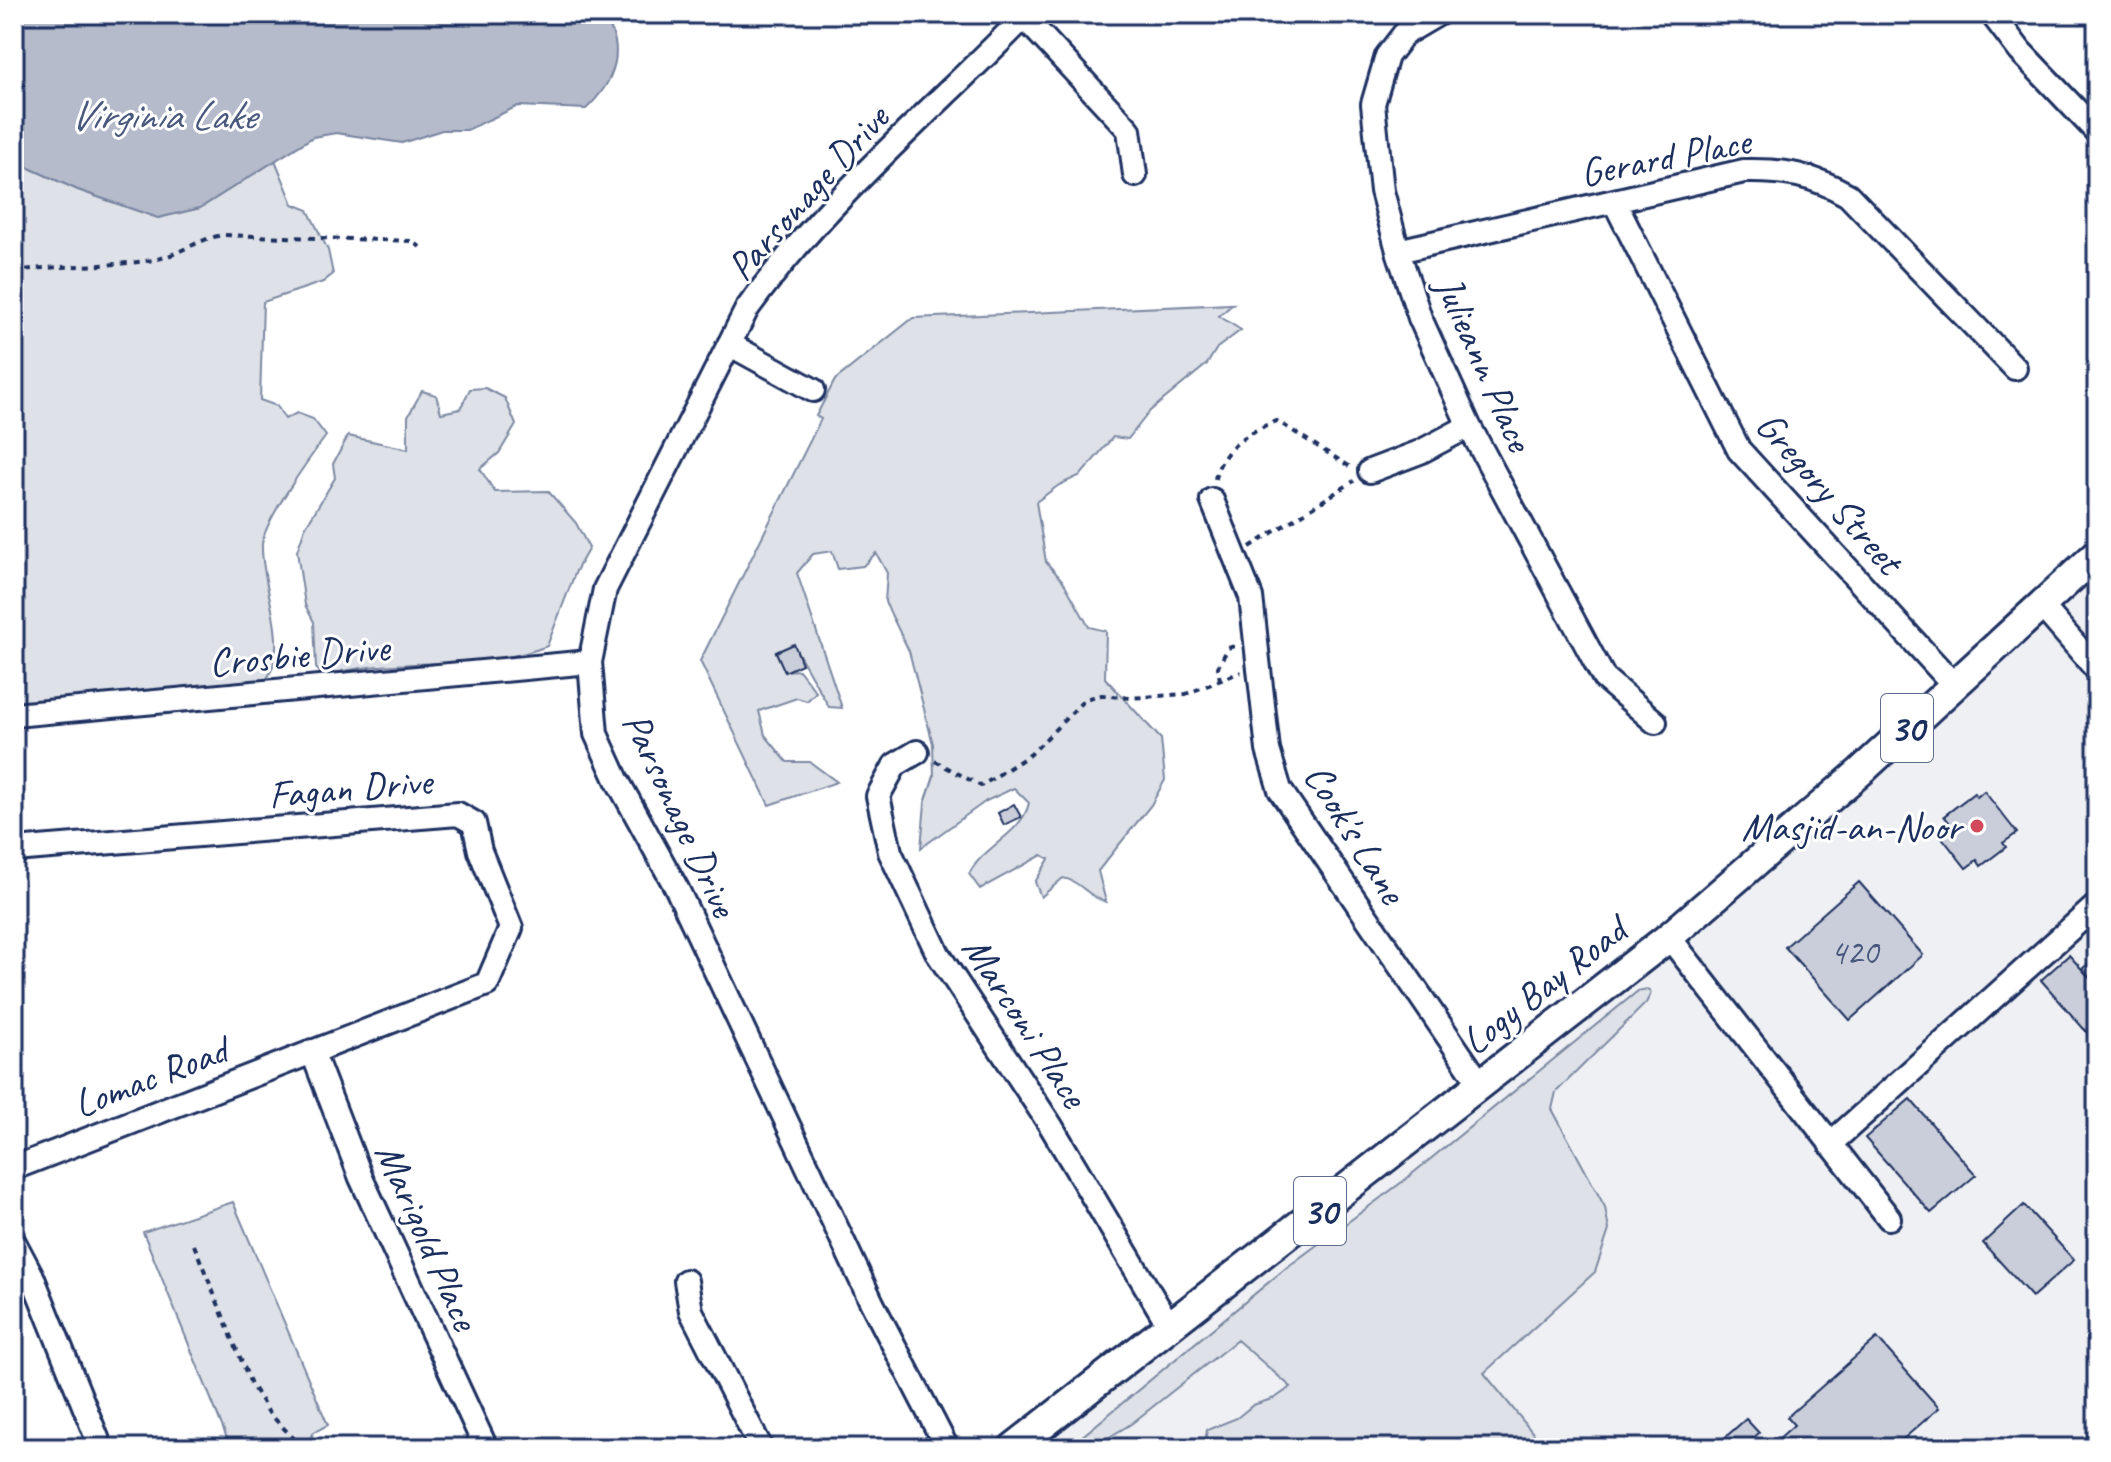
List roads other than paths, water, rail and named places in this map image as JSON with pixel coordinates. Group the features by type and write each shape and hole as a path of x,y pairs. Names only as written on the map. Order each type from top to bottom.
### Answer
{"main road":[{"name":"Logy Bay Road","path":"1013,1448 1669,937 1849,781 2097,554"}],"street":[{"name":"Julieann Place","path":"1438,14 1404,34 1387,56 1373,104 1382,191 1398,251 1420,318 1469,426 1604,678 1655,722"},
{"path":"1992,14 2020,51 2097,132"},
{"path":"1026,15 1129,130 1135,175"},
{"name":"Parsonage Drive","path":"947,1448 872,1303 677,889 606,757 596,734 590,662 605,589 729,344 768,279 1026,15"},
{"name":"Gerard Place","path":"1398,251 1744,171 1797,172 1823,180 1848,195 2015,368"},
{"name":"Gregory Street","path":"1614,201 1739,450 1953,684"},
{"path":"729,344 813,390"},
{"path":"1370,471 1420,452 1469,426"},
{"name":"Cook's Lane","path":"1212,500 1251,597 1268,750 1280,790 1481,1085"},
{"path":"2042,606 2097,670"},
{"name":"Crosbie Drive","path":"14,715 590,662"},
{"name":"Marconi Place","path":"917,752 895,765 878,796 890,852 938,954 1051,1126 1170,1327"},
{"name":"Fagan Drive","path":"14,850 458,814 474,823 480,851 511,928 487,984 312,1051"},
{"path":"1830,1144 2097,905"},
{"path":"1669,937 1889,1218"},
{"name":"Lomac Road","path":"14,1168 312,1051"},
{"name":"Marigold Place","path":"312,1051 361,1178 486,1448"},
{"path":"14,1242 32,1276 101,1448"},
{"path":"686,1281 691,1311 761,1448"}],"water":[{"name":"Virginia Lake","path":"14,14 601,14 610,26 616,52 604,88 586,109 518,106 467,130 442,130 402,143 336,133 313,137 200,208 158,218 78,190 14,161"}],"place":[{"name":"Masjid-an-Noor","path":"1977,826"}]}
